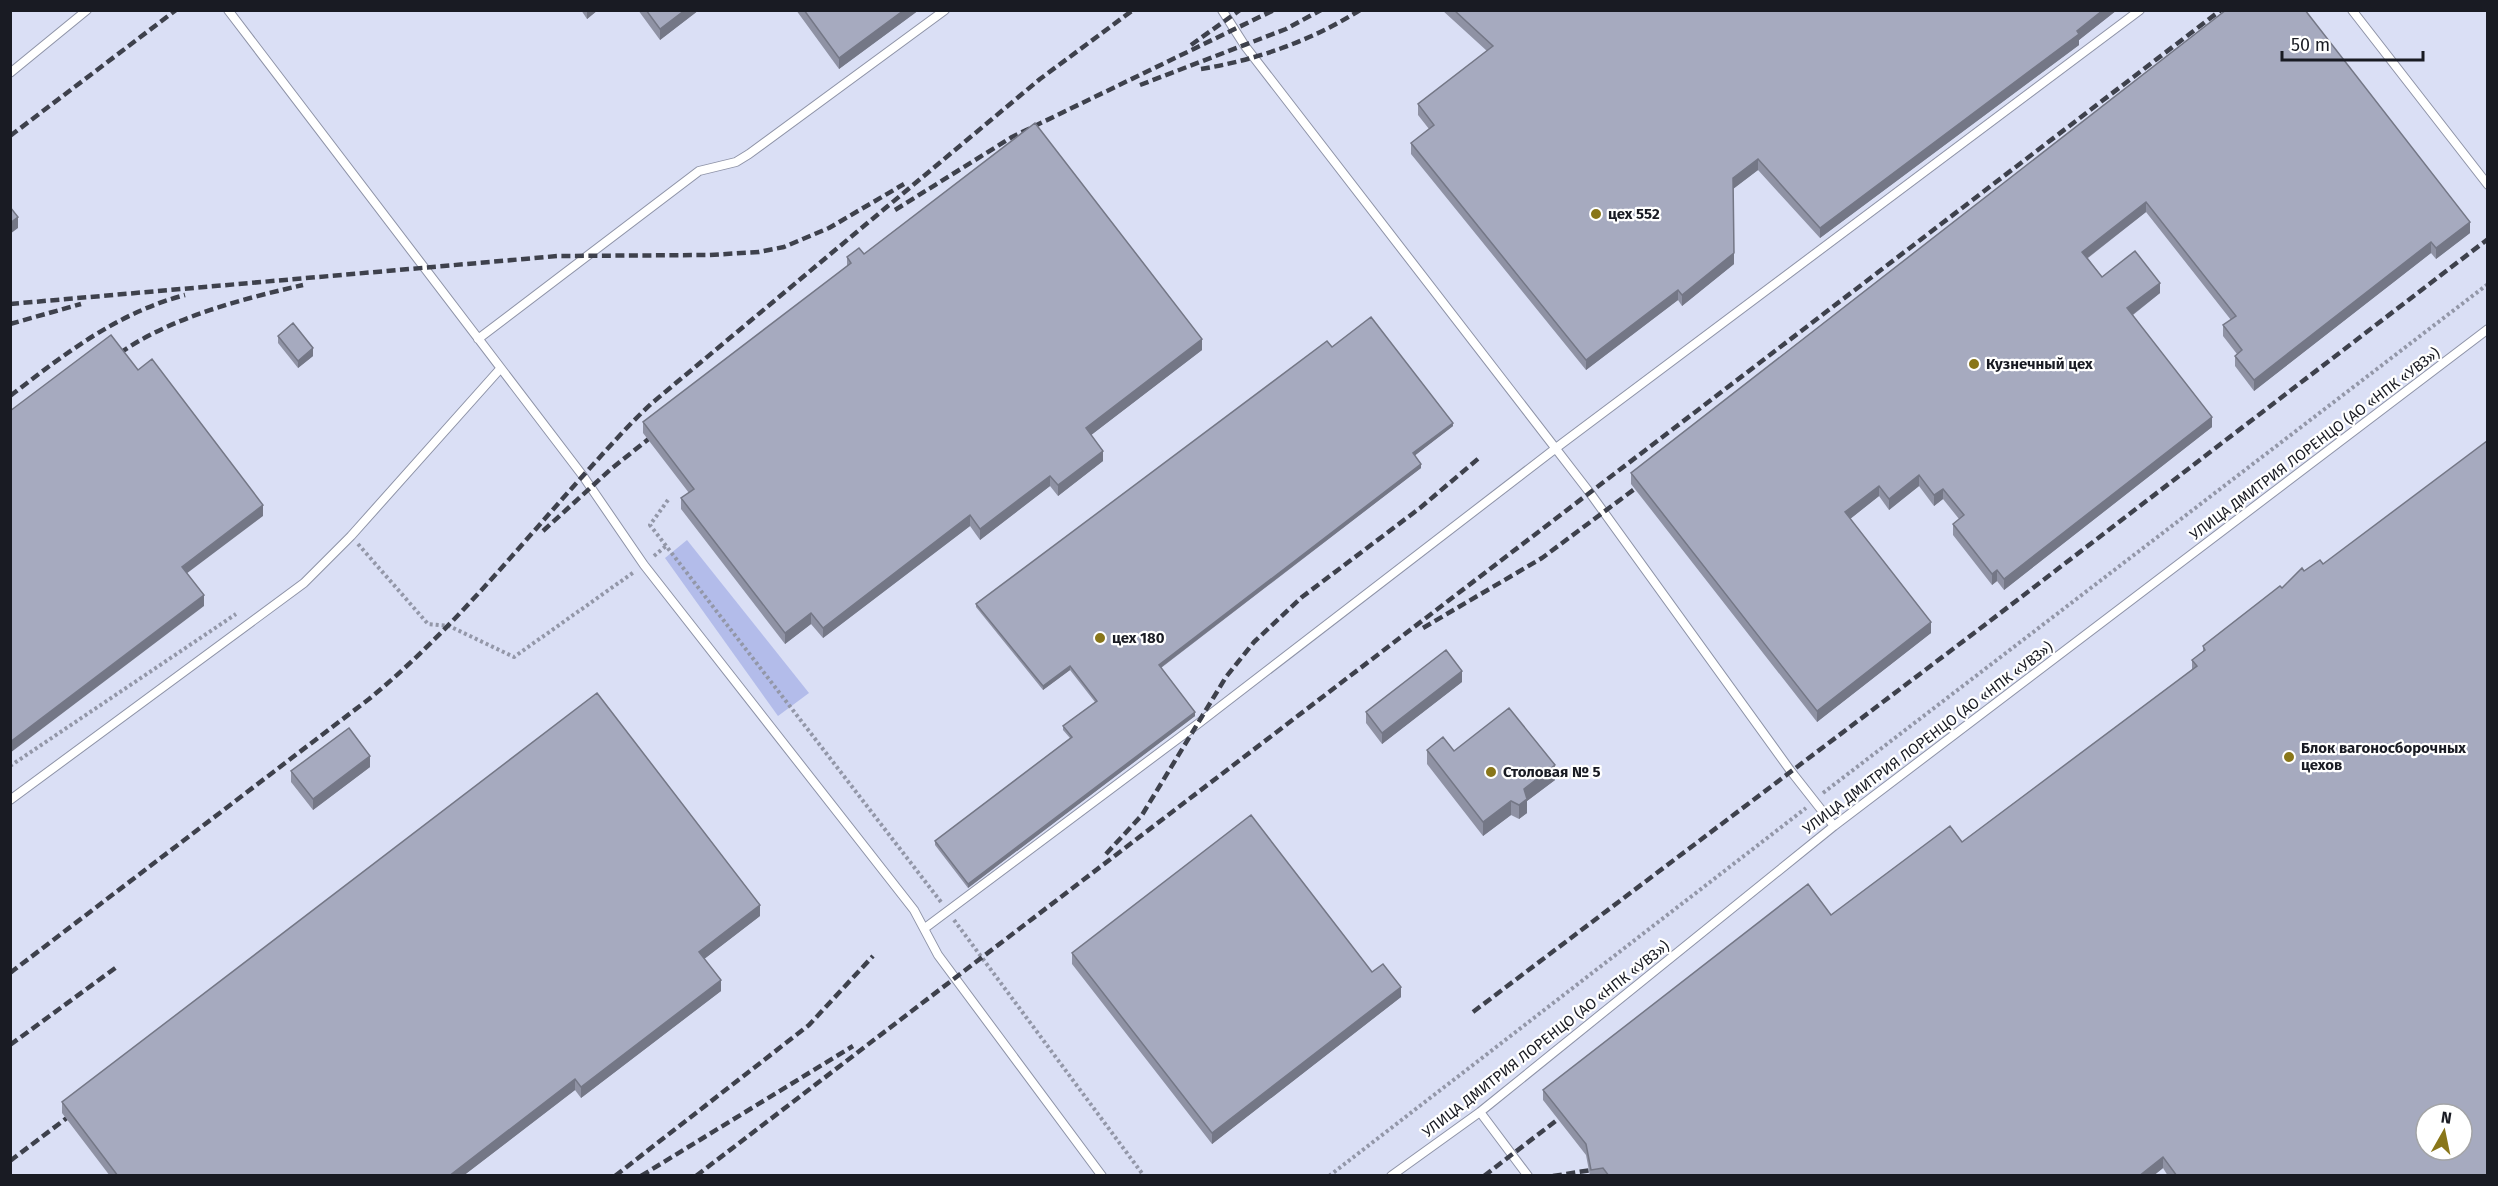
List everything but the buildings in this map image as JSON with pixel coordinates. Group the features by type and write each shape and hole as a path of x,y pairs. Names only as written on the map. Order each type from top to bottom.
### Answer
{"lane":[{"path":"10,73 87,10"},
{"path":"228,10 591,487 644,565 914,910 947,966 1102,1176"},
{"path":"478,339 699,171 736,162 749,154 945,10"},
{"path":"1222,10 1245,46 1594,500 1834,826"},
{"path":"925,928 2140,10"},
{"path":"2352,10 2487,185"},
{"name":"УЛИЦА ДМИТРИЯ ЛОРЕНЦО (АО «НПК «УВЗ»)","path":"1391,1176 1480,1112 1834,826 2487,329"},
{"path":"10,800 304,583 351,536 500,369"},
{"path":"1480,1112 1528,1176"}],"path":[{"path":"1329,1176 2487,284"},
{"path":"668,500 650,525 947,911 1144,1176"},
{"path":"351,536 428,624 449,626 514,657 644,565 666,546"},
{"path":"10,766 244,609"}],"shaded area":[{"path":"687,540 809,693 778,716 665,558"}],"railway":[{"path":"10,136 176,10"},
{"path":"10,973 369,699 453,621 615,440 652,403 1040,79 1133,10"},
{"path":"1191,45 1240,10"},
{"path":"895,210 1012,137 1274,10"},
{"path":"1140,85 1286,29 1321,10"},
{"path":"1201,69 1243,60 1284,47 1323,31 1360,10"},
{"path":"696,1176 2221,10"},
{"path":"10,304 558,256 709,255 759,252 784,247 829,228 904,184"},
{"path":"1473,1012 1986,624 2488,239"},
{"path":"109,361 130,346 177,322 253,297 303,285"},
{"path":"10,396 93,336 137,312 185,295"},
{"path":"10,324 81,304"},
{"path":"543,531 611,469 661,429"},
{"path":"1106,854 1142,815 1226,677 1254,642 1302,597 1420,508 1479,458"},
{"path":"1423,628 1542,558 1648,479"},
{"path":"615,1176 809,1025 873,956"},
{"path":"10,1045 118,966"},
{"path":"641,1176 853,1046"},
{"path":"10,1161 80,1108"},
{"path":"1484,1176 1570,1110"},
{"path":"1553,1176 1604,1168"}],"place":[{"name":"цех 552","path":"1596,214"},
{"name":"Кузнечный цех","path":"1974,364"},
{"name":"цех 180","path":"1100,638"},
{"name":"Блок вагоносборочных цехов","path":"2289,757"},
{"name":"Столовая № 5","path":"1491,772"}]}
